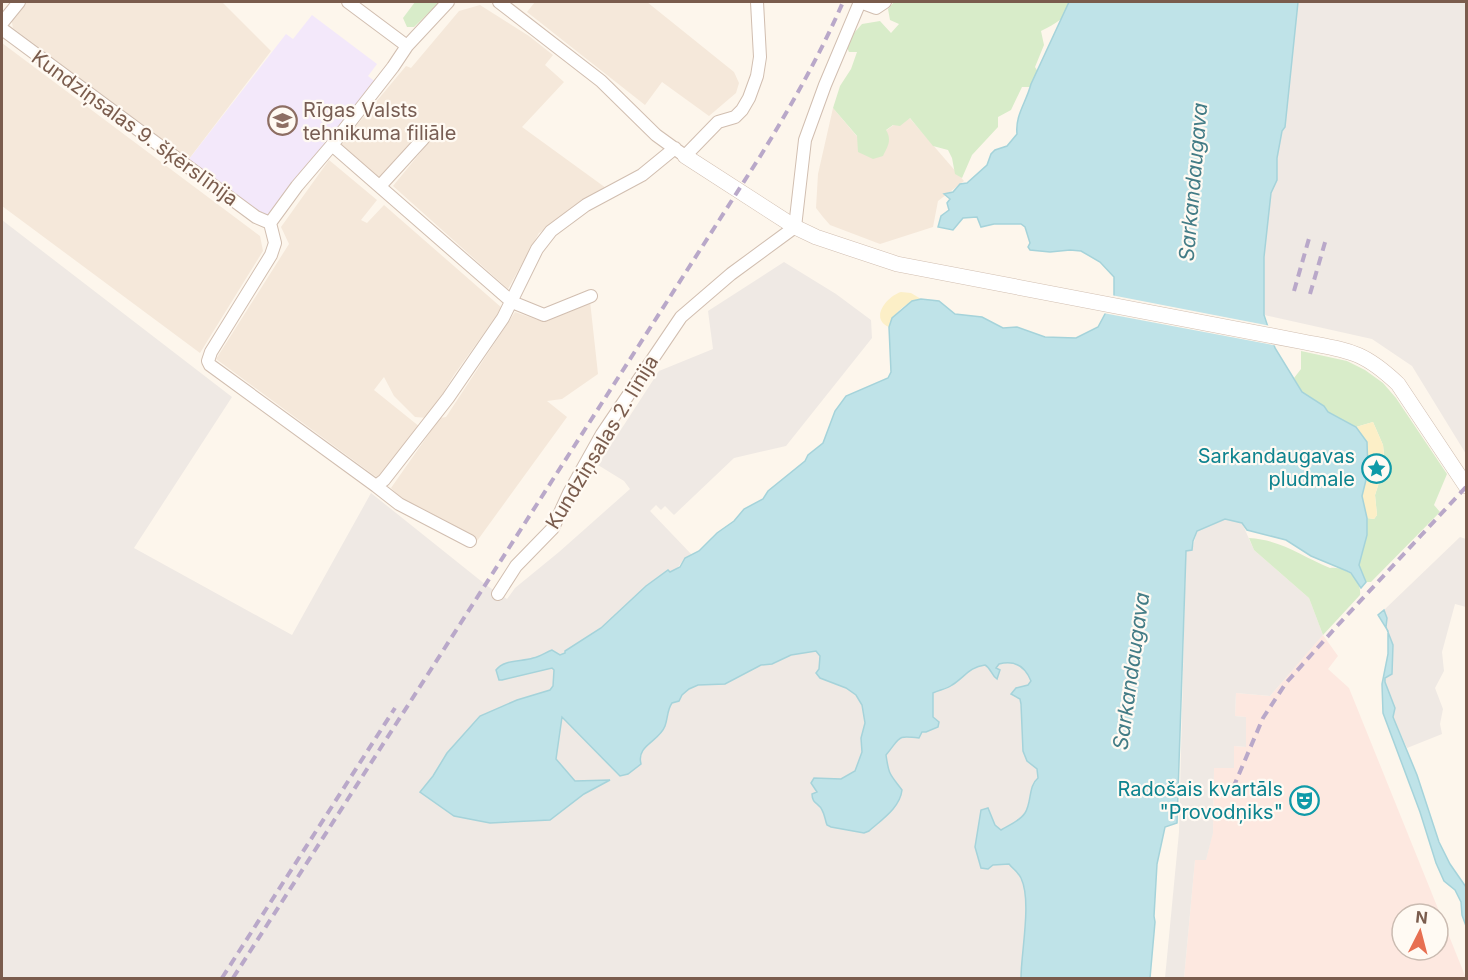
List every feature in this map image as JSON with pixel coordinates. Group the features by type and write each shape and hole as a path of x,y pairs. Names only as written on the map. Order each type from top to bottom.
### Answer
{"street":[{"path":"2,23 19,2"},
{"path":"348,2 407,46"},
{"path":"448,2 407,46 270,223 275,243 271,255 211,352 208,361 210,365 290,425 399,504 470,541"},
{"path":"499,2 515,6 601,81 656,135 795,227 816,237 897,264 1356,353 1370,360 1383,371 1406,396 1467,486"},
{"path":"376,486 384,480 448,398 503,318 537,249 550,231 586,205 680,152 718,122 735,117 749,98 757,76 760,57 756,2"},
{"path":"795,227 805,140 820,95 860,2 876,8 885,2"},
{"name":"Kundziņsalas 9. šķērslīnija","path":"2,29 256,217 270,223"},
{"path":"380,186 423,139"},
{"path":"332,145 512,302 544,315 591,296"},
{"name":"Kundziņsalas 2. līnija","path":"498,594 516,567 553,528 573,485 602,434 681,317 731,274 795,227"}],"shaded area":[{"path":"25,2 222,2 271,51 189,159 13,28 11,18"},
{"path":"535,2 647,2 734,72 739,83 736,93 709,116 662,82 645,105 527,12"},
{"path":"1298,2 1466,2 1466,454 1412,366 1372,339 1264,315 1264,257 1271,193 1277,180 1277,158 1282,131 1285,127"},
{"path":"480,5 529,36 553,55 545,65 564,82 522,127 606,188 539,233 508,289 393,186 429,142 423,139 380,181 340,145 406,66 411,68 459,11"},
{"name":"Rīgas Valsts tehnikuma filiāle","path":"312,15 377,64 368,76 377,83 270,215 261,215 186,163 286,34 293,39"},
{"path":"2,43 260,236 263,251 200,353 2,206"},
{"path":"833,108 865,146 907,115 964,181 938,201 933,227 880,244 830,225 823,217 816,208 818,174"},
{"path":"329,160 377,200 361,220 367,223 384,205 502,308 454,375 428,418 415,417 394,396 384,377 374,390 420,427 379,479 216,359 289,244 281,227"},
{"path":"2,220 232,397 134,548 292,635 371,493 486,585 507,599 515,588 630,489 624,481 598,465 659,371 713,349 708,311 784,262 836,294 871,320 872,338 786,446 734,458 674,515 665,506 661,510 656,505 650,511 692,555 685,558 675,571 656,578 614,618 565,653 560,655 552,650 533,659 523,659 685,678 821,641 955,663 1026,656 1044,688 1027,978 2,978"},
{"path":"590,301 598,374 562,399 547,401 567,417 477,541 404,501 391,488 440,418 446,417 515,312 538,320 550,319"},
{"path":"1225,519 1242,523 1254,550 1309,598 1323,635 1270,696 1236,693 1235,716 1246,717 1246,747 1234,746 1234,768 1214,768 1213,833 1206,860 1195,860 1184,978 1165,978 1179,832 1186,550 1192,550 1197,531"},
{"path":"1460,537 1466,539 1466,607 1455,604 1442,652 1444,671 1435,688 1443,709 1440,724 1442,734 1407,748 1393,717 1395,708 1385,682 1385,678 1392,674 1393,645 1386,627 1387,618 1384,610"},
{"name":"Radošais kvartāls \"Provodņiks\"","path":"1323,635 1338,656 1328,669 1349,688 1435,902 1390,902 1390,962 1450,962 1450,938 1466,978 1184,978 1195,859 1206,859 1213,832 1214,768 1234,746 1246,747 1246,717 1235,716 1236,693 1270,696"}],"green space":[{"path":"415,2 440,2 414,27 407,27 403,18"},
{"path":"894,2 1076,2 1061,19 1041,31 1044,45 1035,67 1040,75 1036,87 1022,87 1011,110 998,117 998,127 972,155 962,178 955,174 948,150 933,146 910,118 900,126 893,125 886,130 889,143 883,156 873,159 858,152 857,136 833,108 840,86 851,69 857,52 849,52 845,43 862,24 880,21 891,33 899,24 890,20 888,9"},
{"path":"1301,351 1347,361 1383,383 1396,398 1447,474 1434,505 1440,512 1371,582 1366,582 1359,565 1367,535 1367,518 1374,519 1377,515 1375,495 1385,464 1383,445 1373,422 1356,427 1328,412 1324,406 1302,392 1294,378 1301,369"},
{"path":"1249,538 1281,545 1330,568 1347,571 1356,579 1360,595 1323,635 1309,598 1254,550"}],"sand":[{"path":"901,292 911,293 921,299 901,308 889,327 880,319 880,313 890,298"},
{"name":"Sarkandaugavas pludmale","path":"1373,422 1383,445 1385,464 1375,495 1377,515 1374,519 1367,518 1362,496 1368,472 1367,443 1356,427"}],"water":[{"name":"Sarkandaugava","path":"1069,2 1298,2 1285,127 1282,131 1277,158 1277,180 1271,193 1264,257 1264,315 1275,348 1302,392 1324,406 1328,412 1356,427 1367,442 1368,472 1362,496 1367,518 1367,535 1359,565 1366,582 1361,588 1351,573 1311,556 1286,540 1247,530 1242,523 1225,519 1197,531 1192,550 1186,551 1177,823 1165,827 1157,864 1150,978 1021,978 1026,900 1021,878 1009,864 993,865 988,869 981,868 975,847 981,810 988,808 995,825 1001,830 1011,825 1025,813 1033,785 1038,778 1037,769 1027,761 1023,751 1020,699 1011,694 1016,688 1028,685 1031,681 1026,671 1018,665 999,664 996,668 1000,670 997,679 987,666 980,666 950,686 933,693 933,717 939,722 938,727 922,732 919,738 902,737 886,755 891,774 902,790 898,802 889,813 864,833 827,825 821,808 812,797 812,794 817,792 811,783 814,778 841,779 855,771 862,752 861,738 865,723 862,705 856,695 846,688 820,678 816,673 819,669 820,656 816,651 791,655 772,664 761,665 725,684 698,685 689,689 679,701 672,703 662,731 642,752 641,764 628,774 620,776 562,717 556,759 575,781 610,780 584,794 550,820 490,823 454,816 420,792 447,753 480,716 517,700 550,690 553,686 554,670 552,668 499,680 496,670 499,666 536,657 552,650 560,655 565,653 601,628 646,586 668,570 670,572 680,567 685,558 699,551 717,533 734,521 744,509 763,499 768,491 805,461 808,455 823,443 835,411 846,396 888,378 891,372 889,327 892,318 912,301 921,299 939,301 955,314 982,317 1003,328 1017,327 1045,337 1076,338 1098,327 1114,297 1114,277 1100,262 1081,251 1030,250 1025,227 1021,224 994,224 981,227 977,217 963,218 953,230 938,227 941,216 949,210 947,203 950,199 944,194 953,192 960,184 967,183 987,165 995,150 1007,146 1017,134 1019,115 1031,84"},
{"path":"1384,610 1387,618 1387,629 1378,615"},
{"path":"1388,632 1393,645 1392,674 1385,678 1385,682 1395,708 1393,717 1417,775 1439,842 1450,864 1466,887 1466,926 1461,902 1455,890 1444,881 1436,863 1420,812 1383,713 1382,684 1388,654"}],"pier":[{"path":"1111,295 1271,326 1278,346 1103,313"}],"railway":[{"path":"233,978 761,155 805,80 843,2"},
{"path":"1294,291 1310,235"},
{"path":"1310,294 1326,239"},
{"path":"1233,788 1263,718 1286,683 1466,487"},
{"path":"222,978 395,708"}],"place":[{"name":"Rīgas Valsts tehnikuma filiāle","path":"282,121"},
{"name":"Sarkandaugavas pludmale","path":"1376,468"},
{"name":"Radošais kvartāls \"Provodņiks\"","path":"1304,800"}]}
